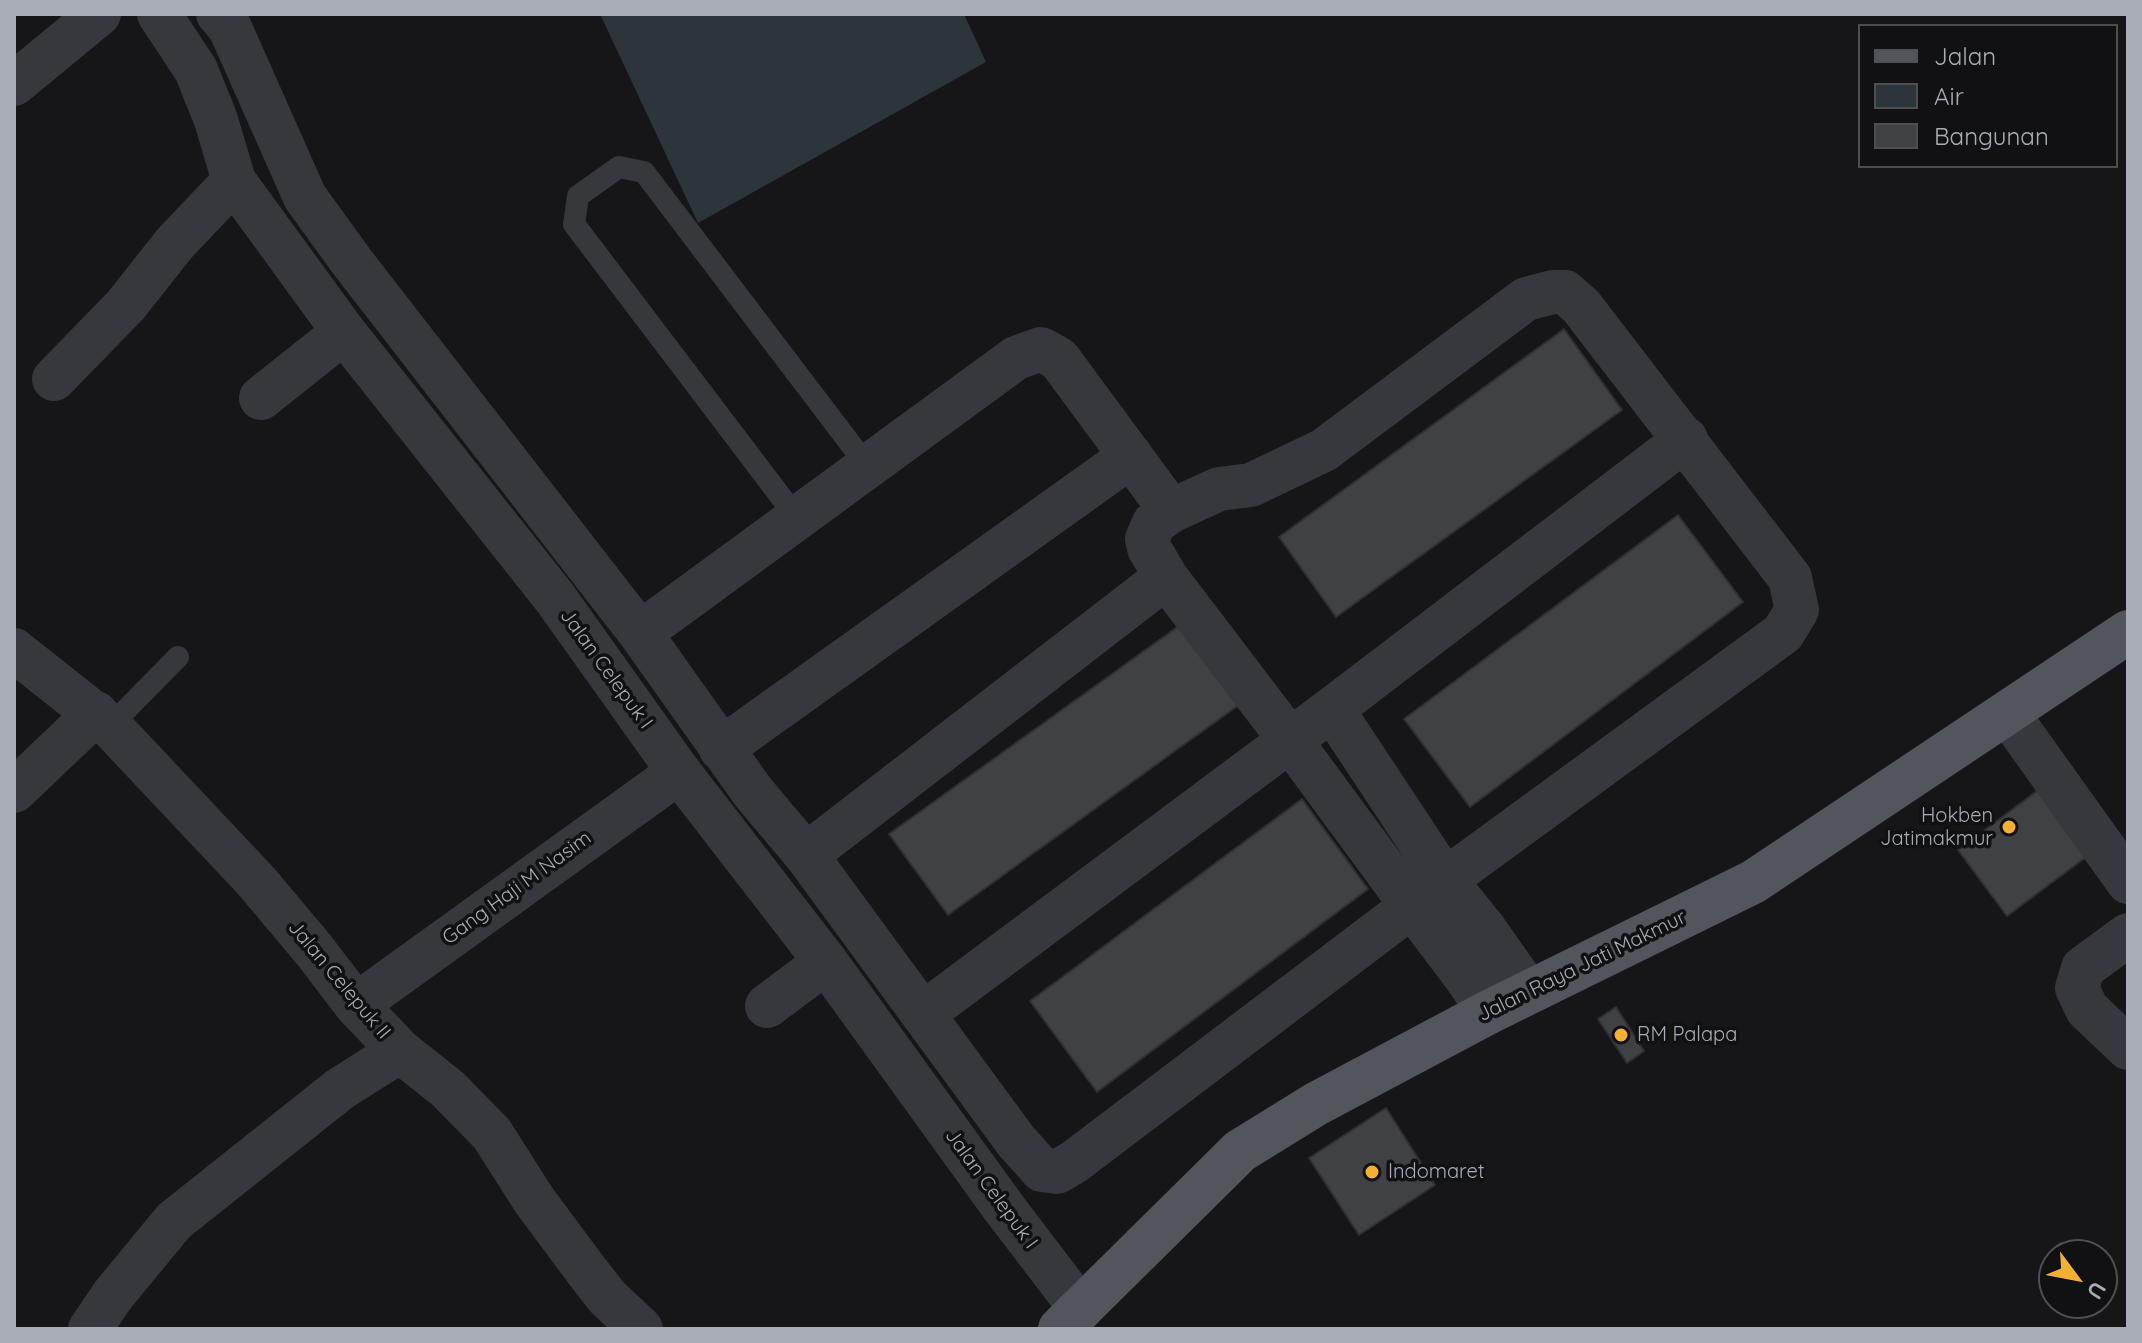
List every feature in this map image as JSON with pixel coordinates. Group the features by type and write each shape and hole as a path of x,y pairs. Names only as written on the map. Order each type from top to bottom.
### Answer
{"main road":[{"name":"Jalan Raya Jati Makmur","path":"1071,1319 1240,1151 1316,1104 1528,991 1753,882 2128,632"}],"street":[{"path":"14,84 99,14"},
{"name":"Jalan Celepuk I","path":"159,14 196,70 216,120 234,181 344,332 555,598 679,772 826,962 1004,1208 1071,1319"},
{"path":"218,14 230,28 305,197 640,633 753,792 806,855 1016,1141 1042,1170 1057,1172 1087,1153 1428,893 1783,633 1797,610 1790,578 1686,439 1581,306 1565,292 1526,299 1324,450 1251,485 1219,489 1171,511 1154,523 1147,539 1166,577 1290,740 1428,893 1483,927 1528,991"},
{"path":"54,379 126,305 175,243 234,181"},
{"path":"261,398 344,332"},
{"path":"640,633 1016,358 1041,349 1059,359 1171,511"},
{"path":"924,1013 1332,709 1686,439"},
{"path":"721,749 1131,456"},
{"path":"806,855 1166,577"},
{"name":"Jalan Celepuk II","path":"14,650 103,719 256,881 356,1005 400,1051 448,1089 492,1134 534,1200 586,1270 607,1297 641,1329"},
{"path":"1332,709 1489,1012"},
{"path":"2008,714 2128,882"},
{"path":"14,791 103,719"},
{"name":"Gang Haji M Nasim","path":"356,1005 679,772"},
{"path":"2128,935 2083,968 2077,988 2087,1009 2128,1048"},
{"path":"767,1006 826,962"},
{"path":"90,1329 113,1295 174,1221 340,1089 400,1051"}],"lane":[{"path":"797,518 574,224 578,196 619,167 644,172 868,467"},
{"path":"103,719 178,657"}],"water":[{"path":"600,14 964,14 986,62 698,223"}],"building":[{"path":"1564,329 1622,410 1336,617 1279,537"},
{"path":"1678,515 1743,602 1470,807 1404,719"},
{"path":"1183,623 1240,704 948,915 889,834"},
{"path":"2045,785 2094,851 2007,916 1958,850"},
{"path":"1302,799 1368,889 1097,1092 1030,1001"},
{"name":"RM Palapa","path":"1616,1007 1644,1051 1627,1063 1598,1019"},
{"name":"Indomaret","path":"1386,1108 1435,1185 1359,1235 1309,1158"}],"place":[{"name":"Hokben Jatimakmur","path":"2009,827"},
{"name":"RM Palapa","path":"1621,1035"},
{"name":"Indomaret","path":"1372,1172"}]}
